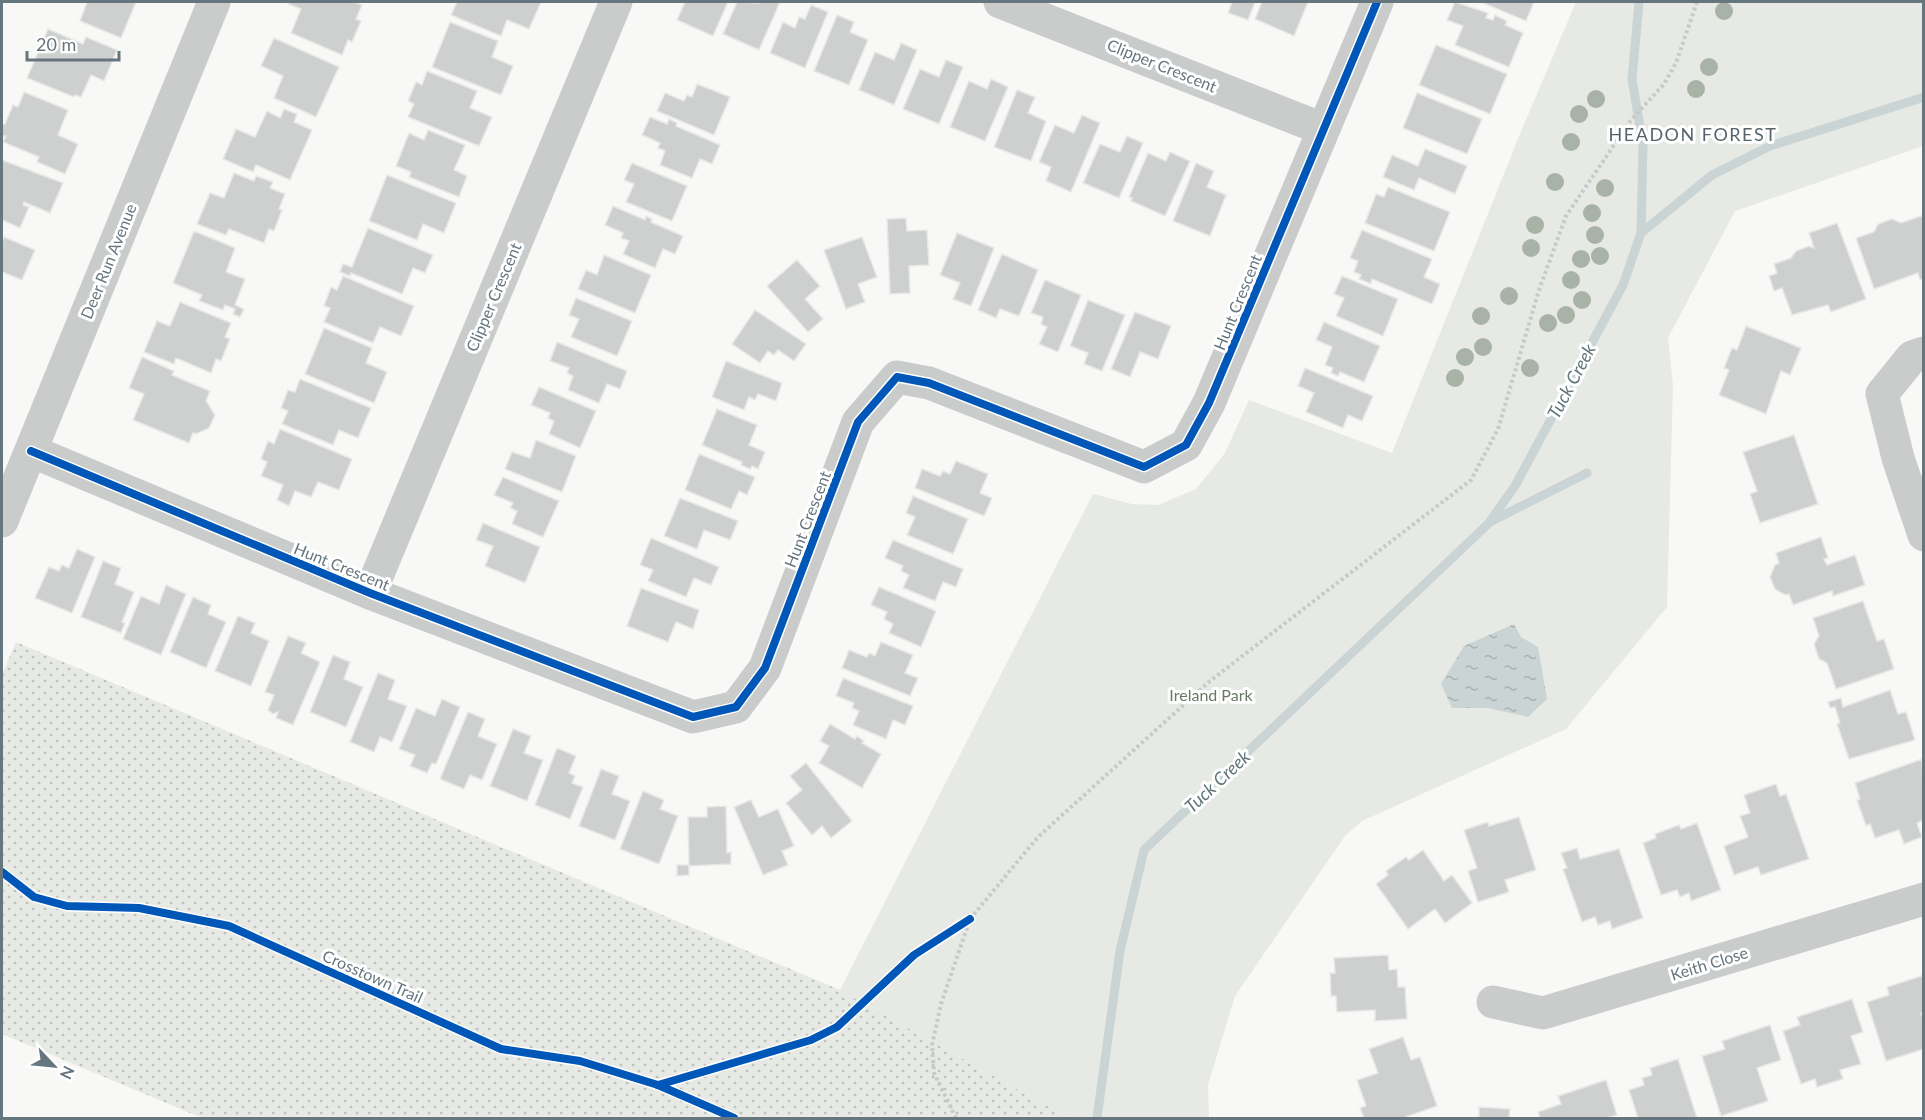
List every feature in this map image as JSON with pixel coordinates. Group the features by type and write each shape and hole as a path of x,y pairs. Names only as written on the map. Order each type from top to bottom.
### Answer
{"street":[{"name":"Deer Run Avenue","path":"2,521 214,2"},
{"name":"Clipper Crescent","path":"370,593 616,2"},
{"name":"Clipper Crescent","path":"1000,2 1323,129"},
{"name":"Hunt Crescent","path":"31,451 370,593 693,717 736,707 765,668 858,422 897,378 929,383 1144,466 1186,445 1209,404 1377,2"},
{"path":"1923,353 1912,357 1882,394 1898,458 1923,535"},
{"name":"Keith Close","path":"1493,1002 1543,1013 1923,899"}],"path":[{"path":"960,925 970,919 1038,837 1210,681 1471,480 1497,429 1540,287 1566,216 1631,120 1664,84 1676,63 1696,2"},
{"path":"956,1119 934,1073 932,1045 941,1004 970,919"}],"green space":[{"name":"Ireland Park","path":"1576,2 1923,2 1923,146 1735,211 1668,338 1673,385 1667,607 1566,729 1362,821 1345,836 1235,996 1208,1085 1209,1118 1069,1118 840,990 1093,494 1132,504 1158,505 1196,489 1225,453 1249,400 1392,453 1520,134"},
{"path":"16,642 840,990 1069,1118 202,1118 2,1034 2,675"}],"water":[{"path":"1514,624 1521,637 1538,647 1547,699 1528,717 1488,708 1452,708 1441,684 1464,646"}],"building":[{"path":"87,2 136,2 121,38 80,21"},
{"path":"289,2 354,2 362,5 356,19 361,21 352,42 348,40 342,55 291,33 301,9 288,4"},
{"path":"457,2 541,2 529,29 507,20 501,36 451,15"},
{"path":"685,2 728,2 713,36 677,20"},
{"path":"737,2 780,2 759,50 723,34"},
{"path":"1232,2 1255,2 1248,20 1228,13"},
{"path":"1262,2 1308,2 1294,36 1255,19"},
{"path":"1455,2 1488,13 1486,18 1493,20 1495,15 1507,21 1505,25 1523,33 1509,67 1455,45 1463,26 1447,20"},
{"path":"1481,2 1534,2 1526,21"},
{"path":"811,5 828,12 805,68 770,53 783,22 795,28 799,17 805,19"},
{"path":"837,15 854,22 850,32 868,40 849,85 814,71"},
{"path":"450,22 498,41 492,57 513,66 501,95 432,67"},
{"path":"48,29 83,44 86,37 117,50 104,81 91,75 81,97 75,95 74,97 27,78"},
{"path":"274,38 339,67 316,117 274,98 283,76 261,66"},
{"path":"901,43 917,50 894,105 859,90 875,52 894,60"},
{"path":"1436,45 1507,74 1490,114 1419,85"},
{"path":"946,60 963,67 939,124 903,109 920,69 939,77"},
{"path":"427,71 477,91 470,108 492,117 479,146 408,117 414,104 408,101 416,82 422,85"},
{"path":"991,79 1008,87 985,141 950,127 969,81 987,89"},
{"path":"697,84 730,97 714,135 657,111 665,93 684,101 687,95 692,97"},
{"path":"1017,90 1035,97 1028,113 1046,121 1031,161 994,147"},
{"path":"24,92 68,110 58,135 78,144 65,174 37,162 39,157 3,142 6,136 2,136 2,124 5,124 13,105 18,107"},
{"path":"1417,93 1482,119 1467,154 1403,128"},
{"path":"284,109 297,114 294,122 312,130 290,180 256,165 253,172 223,159 236,129 255,137 267,111 280,118"},
{"path":"1082,115 1100,123 1071,192 1046,181 1051,167 1039,162 1055,125 1074,133"},
{"path":"650,117 667,124 669,119 677,123 676,126 720,145 712,164 700,159 692,178 660,165 665,151 658,148 660,143 642,135"},
{"path":"428,130 465,145 454,170 467,176 459,197 409,177 411,172 396,166 409,133 424,140"},
{"path":"1127,136 1143,143 1119,198 1083,183 1100,144 1120,152"},
{"path":"1425,149 1467,166 1455,194 1419,178 1414,190 1383,177 1392,155 1418,166"},
{"path":"1170,152 1190,161 1165,216 1131,201 1132,198 1129,197 1148,153 1166,161"},
{"path":"2,160 63,183 50,213 24,202 23,205 29,207 20,228 2,220"},
{"path":"632,163 687,186 672,221 626,202 634,184 624,180"},
{"path":"1196,163 1214,171 1207,187 1226,195 1210,236 1173,221"},
{"path":"234,173 254,181 256,176 273,182 270,188 285,194 274,231 269,229 264,243 229,229 226,235 197,224 210,193 224,198"},
{"path":"387,175 456,203 444,233 423,224 417,240 369,221"},
{"path":"1388,187 1450,212 1434,251 1365,223 1376,194 1384,197"},
{"path":"613,206 645,220 646,216 652,219 651,222 683,236 675,254 663,249 655,268 623,254 629,241 621,238 623,233 605,225"},
{"path":"1924,215 1924,279 1920,280 1918,273 1874,289 1856,238 1874,232 1878,224 1892,219 1901,223"},
{"path":"906,218 907,231 927,230 929,265 909,266 910,293 890,294 887,219"},
{"path":"1837,223 1866,299 1831,312 1828,305 1792,315 1782,288 1774,291 1769,276 1777,273 1774,264 1791,258 1796,251 1809,246 1814,248 1809,233"},
{"path":"368,228 433,255 425,273 413,268 402,294 351,273 350,276 340,272 343,264 352,267"},
{"path":"1362,230 1432,259 1424,277 1440,284 1432,304 1372,279 1371,284 1359,279 1361,275 1354,272 1358,261 1350,258"},
{"path":"194,231 235,248 226,272 245,279 235,305 244,309 240,317 233,314 235,309 225,305 223,310 199,301 202,295 173,283"},
{"path":"957,233 994,248 971,306 953,299 960,283 940,275"},
{"path":"4,237 35,250 22,280 2,272"},
{"path":"862,237 877,277 858,284 865,302 846,309 824,250"},
{"path":"1002,254 1038,270 1019,316 1000,309 996,318 978,310"},
{"path":"604,255 651,275 635,313 578,289 586,270 597,275"},
{"path":"797,260 820,286 805,299 823,319 808,332 767,286"},
{"path":"343,276 414,306 401,336 380,327 373,343 324,322 330,308 324,306 331,287 337,290"},
{"path":"1342,276 1398,299 1383,336 1336,316 1344,298 1334,294"},
{"path":"1045,280 1081,295 1058,352 1039,344 1047,327 1041,324 1043,317 1031,313"},
{"path":"576,298 632,321 617,356 571,337 579,319 569,315"},
{"path":"1088,300 1125,315 1102,371 1084,364 1088,353 1070,346"},
{"path":"180,302 231,323 225,337 230,339 221,361 216,359 211,373 176,358 174,364 144,352 157,321 170,326"},
{"path":"755,310 806,344 794,361 778,350 774,355 768,351 760,363 732,344"},
{"path":"1135,312 1171,326 1158,359 1140,352 1130,377 1111,369"},
{"path":"1324,322 1380,346 1364,382 1340,372 1338,376 1331,373 1333,368 1325,365 1332,347 1316,340"},
{"path":"1746,326 1801,348 1790,375 1781,371 1766,414 1719,395 1729,370 1724,368 1732,348 1737,350"},
{"path":"324,328 372,348 366,363 387,372 374,403 305,374"},
{"path":"557,342 627,371 620,389 607,384 599,403 568,390 573,376 567,373 569,368 550,361"},
{"path":"142,357 174,371 172,375 210,391 206,401 215,415 209,428 196,434 193,433 189,443 133,420 144,394 129,388"},
{"path":"726,361 782,383 776,401 758,394 755,400 749,397 744,410 712,397"},
{"path":"1305,368 1373,396 1362,421 1348,415 1343,428 1306,412 1314,393 1298,386"},
{"path":"300,379 371,408 358,438 339,430 333,445 282,424 288,411 281,408 288,390 295,392"},
{"path":"539,387 596,411 580,448 549,434 554,421 548,418 550,413 531,405"},
{"path":"717,409 757,425 749,445 765,452 758,469 752,466 750,469 741,465 742,462 702,445"},
{"path":"280,429 352,459 339,490 318,482 311,497 295,491 289,506 277,500 283,485 261,476 267,462 261,459 268,441 274,444"},
{"path":"1794,435 1818,504 1760,523 1750,494 1757,491 1743,452"},
{"path":"536,440 576,456 562,492 505,469 512,452 530,458"},
{"path":"699,454 755,477 747,495 739,491 731,509 685,490"},
{"path":"956,461 988,474 980,493 992,498 984,516 915,488 922,469 940,476 943,471 950,474"},
{"path":"503,477 559,501 543,537 512,524 517,511 510,508 513,503 494,495"},
{"path":"913,496 968,519 953,554 907,535 915,517 906,513"},
{"path":"680,498 738,521 730,540 704,530 697,549 664,536"},
{"path":"483,523 540,547 525,583 485,566 493,546 476,540"},
{"path":"1821,537 1828,558 1824,559 1827,565 1855,555 1865,585 1833,596 1832,591 1793,605 1789,594 1785,595 1775,589 1770,577 1775,565 1779,563 1776,553"},
{"path":"651,538 719,567 711,585 694,578 686,597 648,581 653,570 640,565"},
{"path":"893,540 963,569 956,587 943,582 935,601 903,588 909,575 901,571 903,566 885,558"},
{"path":"77,549 95,557 72,613 35,598 49,567 59,571 62,565 69,568"},
{"path":"103,561 121,568 115,584 134,592 122,622 125,623 121,633 81,617"},
{"path":"166,585 186,594 161,655 123,639 141,596 159,604"},
{"path":"879,587 936,611 921,647 889,633 893,624 884,619 887,612 871,605"},
{"path":"641,588 699,610 693,629 676,622 668,642 627,626"},
{"path":"193,597 211,605 208,614 226,622 206,668 170,652"},
{"path":"1863,601 1877,641 1884,639 1894,669 1836,689 1827,663 1819,659 1814,644 1819,636 1813,618"},
{"path":"238,616 255,623 251,633 269,641 251,686 215,671"},
{"path":"288,636 306,643 301,653 320,662 293,725 276,718 278,712 273,714 268,710 274,695 265,692"},
{"path":"881,642 913,655 905,673 918,678 910,696 842,668 849,650 867,657 869,653 875,656"},
{"path":"333,655 350,662 344,679 363,687 346,727 310,712"},
{"path":"378,673 395,680 388,699 407,706 392,742 380,737 374,752 350,742"},
{"path":"843,678 913,706 905,725 893,720 886,739 853,725 859,711 852,708 854,703 836,696"},
{"path":"1890,690 1898,714 1906,712 1915,740 1849,759 1837,724 1840,723 1835,707 1830,708 1828,702 1841,698 1843,707"},
{"path":"442,699 460,707 436,764 432,763 427,773 410,766 415,755 399,749 416,708 435,716"},
{"path":"468,712 485,719 478,736 497,744 482,780 470,775 464,789 440,779"},
{"path":"830,724 855,739 857,736 864,741 862,743 881,754 862,788 819,763 829,746 820,741"},
{"path":"513,729 531,736 524,753 543,760 527,801 490,786"},
{"path":"557,748 576,756 569,773 575,776 572,783 583,787 570,819 535,805"},
{"path":"1922,759 1924,820 1917,823 1922,837 1904,844 1899,830 1875,838 1870,824 1866,826 1857,800 1860,799 1855,783"},
{"path":"806,763 852,821 831,838 822,826 812,835 786,803 802,790 790,776"},
{"path":"601,769 619,776 612,794 630,801 615,840 579,826"},
{"path":"1776,784 1780,796 1786,794 1809,859 1761,875 1758,867 1734,875 1724,846 1748,837 1740,816 1750,813 1744,795"},
{"path":"643,791 664,800 660,809 678,816 659,864 620,849"},
{"path":"751,800 759,817 778,809 794,846 782,851 788,865 763,875 734,807"},
{"path":"726,806 727,853 731,852 731,864 689,866 689,875 677,876 677,865 689,865 688,817 707,817 707,807"},
{"path":"1519,817 1536,870 1505,880 1509,892 1478,902 1468,871 1477,868 1464,830 1488,822 1489,826"},
{"path":"1697,823 1721,890 1691,901 1689,893 1680,897 1677,890 1661,895 1643,843 1656,838 1655,834 1679,825 1681,829"},
{"path":"1577,848 1580,859 1619,849 1643,918 1612,929 1610,921 1598,925 1595,917 1582,922 1563,869 1567,868 1561,853"},
{"path":"1423,850 1444,881 1452,875 1472,903 1445,923 1435,909 1408,929 1376,884 1388,875 1386,871 1406,857 1409,860"},
{"path":"1388,955 1389,970 1397,969 1398,987 1405,987 1407,1019 1375,1021 1375,1010 1337,1012 1336,996 1331,996 1330,973 1335,973 1334,958"},
{"path":"1924,975 1924,1012 1921,1013 1924,1021 1924,1049 1886,1061 1867,1002 1889,995 1887,987"},
{"path":"1852,999 1863,1032 1851,1036 1861,1064 1840,1070 1843,1079 1817,1087 1815,1079 1801,1084 1783,1031 1800,1025 1797,1017"},
{"path":"1770,1025 1781,1060 1757,1068 1768,1101 1721,1116 1702,1056 1725,1049 1722,1041"},
{"path":"1403,1037 1411,1060 1420,1057 1437,1106 1403,1118 1364,1118 1360,1108 1366,1106 1357,1080 1378,1073 1369,1049"},
{"path":"1678,1059 1697,1118 1638,1118 1629,1090 1644,1085 1642,1078 1652,1075 1650,1068"},
{"path":"1606,1080 1617,1115 1606,1118 1540,1118 1538,1112 1561,1104 1558,1096"},
{"path":"1479,1107 1510,1109 1509,1118 1479,1118"}],"waterway":[{"name":"Tuck Creek","path":"1097,1118 1120,951 1144,850 1488,524 1515,486 1623,285 1641,233 1643,145 1632,79 1639,2"},
{"name":"Tuck Creek","path":"1641,233 1712,175 1770,146 1924,97"},
{"name":"Tuck Creek","path":"1490,522 1587,473"}],"cycle path":[{"path":"31,451 370,593 693,717 736,707 765,668 858,422 897,377 929,383 1144,467 1186,445 1209,403 1377,2"},
{"name":"Crosstown Trail","path":"2,872 34,897 67,906 139,908 229,926 501,1049 580,1061 658,1085 734,1118"},
{"path":"658,1085 811,1040 837,1027 914,955 970,919"}],"district":[{"name":"HEADON FOREST","path":"1693,134"}]}
